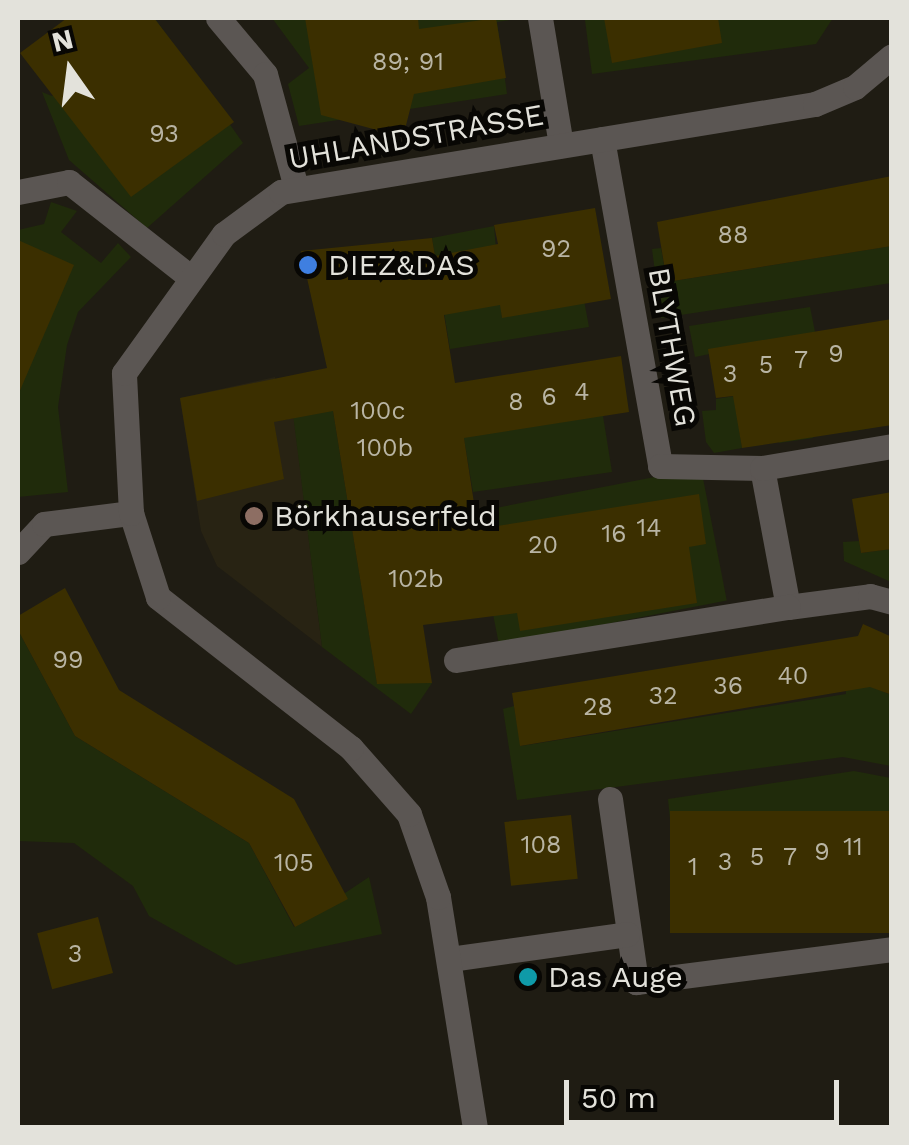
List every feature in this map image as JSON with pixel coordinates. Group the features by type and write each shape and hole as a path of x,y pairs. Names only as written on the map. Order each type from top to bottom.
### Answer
{"street":[{"path":"218,18 270,86 296,187"},
{"path":"540,18 560,145"},
{"name":"UHLANDSTRASSE","path":"475,1128 450,959 422,844 397,793 351,748 174,616 145,568 131,514 124,373 189,276 240,218 296,187 816,104 855,88 892,56"},
{"name":"BLYTHWEG","path":"602,139 660,466 762,468 892,446"},
{"path":"18,192 70,182 189,276"},
{"path":"762,468 788,606"},
{"path":"18,552 44,524 131,514"},
{"path":"456,660 788,606 870,596 892,602"},
{"path":"610,799 636,982 892,949"},
{"path":"450,959 627,934"}],"shaded area":[{"name":"Börkhauserfeld","path":"275,377 283,420 294,418 322,647 217,566 201,531 180,398"}],"green space":[{"path":"272,18 392,18 394,32 412,29 411,18 523,18 497,22 507,94 299,126 288,84 309,68"},
{"path":"833,18 816,44 592,74 585,20"},
{"path":"156,20 243,143 147,228 69,160 42,92 52,96"},
{"path":"51,202 77,211 61,232 101,263 118,243 131,257 78,312 67,345 58,407 68,492 18,497 18,230 44,224"},
{"path":"494,226 502,317 583,295 589,327 450,349 432,238"},
{"path":"891,246 891,283 661,318 652,249 661,248 667,282"},
{"path":"810,307 815,332 695,357 689,326"},
{"path":"891,371 879,399 883,426 849,432 845,405 809,410 813,438 779,443 774,416 738,421 742,448 714,453 706,442 702,411 716,410 716,399"},
{"path":"329,386 377,683 432,683 411,714 322,647 290,390"},
{"path":"459,410 603,416 612,472 473,492"},
{"path":"701,468 727,601 499,645 473,512"},
{"path":"859,541 861,553 891,549 891,582 844,561 843,542"},
{"path":"18,630 75,736 249,843 294,927 369,877 382,934 236,965 149,916 133,886 74,843 18,841"},
{"path":"856,680 891,695 891,766 843,757 517,800 503,709 514,706 521,746 846,694 845,682"},
{"path":"854,771 891,778 891,811 672,839 668,799"}],"building":[{"path":"67,18 154,18 234,122 131,197 20,53"},
{"path":"305,18 418,18 419,29 496,18 506,78 414,94 403,137 321,115"},
{"path":"604,18 718,18 722,43 612,63"},
{"path":"892,176 892,246 667,282 657,222"},
{"path":"595,208 611,299 502,318 500,305 444,315 455,383 621,356 629,412 464,438 478,529 699,494 706,544 689,547 697,603 520,631 517,613 423,625 432,683 377,684 333,411 274,422 284,479 197,501 180,398 327,368 301,251 432,238 435,256 498,244 494,225"},
{"path":"18,240 74,265 18,395"},
{"path":"892,319 892,425 742,448 733,396 716,398 708,349"},
{"path":"892,492 892,549 861,553 852,499"},
{"path":"65,588 119,690 294,799 348,899 295,927 249,843 75,736 18,630 18,616"},
{"path":"863,624 892,637 892,695 870,687 520,746 512,693 858,636"},
{"path":"670,811 892,811 892,933 670,933"},
{"path":"571,815 578,879 511,886 504,822"},
{"path":"98,917 113,973 52,989 37,933"}],"place":[{"name":"DIEZ&DAS","path":"308,265"},
{"name":"Börkhauserfeld","path":"254,516"},
{"name":"Das Auge","path":"528,977"}]}
